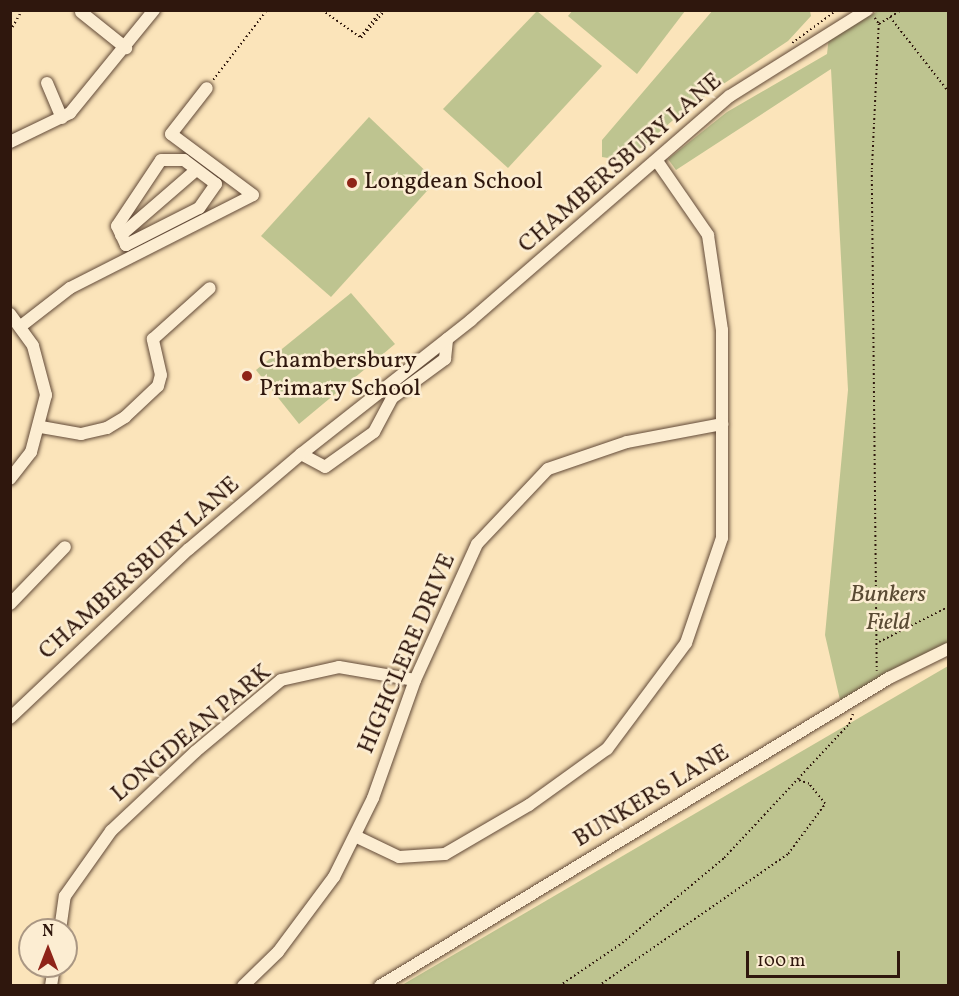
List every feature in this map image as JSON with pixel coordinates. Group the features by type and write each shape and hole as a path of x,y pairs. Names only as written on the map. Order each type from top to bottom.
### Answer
{"street":[{"path":"10,142 70,113 126,48 154,10"},
{"path":"81,12 126,48"},
{"name":"CHAMBERSBURY LANE","path":"10,718 181,556 301,454 447,339 657,161 729,96 831,31 870,14"},
{"path":"47,83 62,118"},
{"path":"21,326 70,288 253,195 171,134 207,88"},
{"path":"123,261 123,240 117,226 160,160 205,159"},
{"path":"123,240 199,208 216,184 183,160"},
{"path":"355,836 399,857 445,854 528,805 607,749 686,643 722,538 722,330 708,235 657,161"},
{"path":"123,240 196,170"},
{"path":"41,427 81,434 107,428 149,398 158,386 160,375 153,339 210,288"},
{"path":"10,314 21,326 41,368 46,395 41,427 32,452 10,479"},
{"name":"CHAMBERSBURY LANE","path":"301,454 325,467 374,432 392,398 445,359 447,339"},
{"name":"HIGHCLERE DRIVE","path":"243,986 278,952 334,877 355,836 415,680 477,544 548,469 627,442 722,424"},
{"path":"10,604 65,547"},
{"name":"BUNKERS LANE","path":"380,986 851,700 948,649"},
{"name":"LONGDEAN PARK","path":"62,918 65,896 111,831 195,752 281,680 339,667 415,680"}],"path":[{"path":"10,32 22,10"},
{"path":"207,88 267,10"},
{"path":"322,10 360,37"},
{"path":"360,37 381,10"},
{"path":"360,37 370,32 385,10"},
{"path":"879,24 901,10"},
{"path":"870,14 879,24 872,171 874,602 878,642 876,686"},
{"path":"890,17 948,91"},
{"path":"878,642 948,607"},
{"path":"559,986 622,943 724,858 849,724 854,711 851,700"},
{"path":"598,986 788,854 825,804 809,784 797,780"}],"green space":[{"path":"573,10 685,11 637,74 568,16"},
{"path":"713,10 810,11 811,16 788,41 687,108 626,161 602,157 602,140"},
{"path":"537,11 602,66 508,168 443,109"},
{"name":"Bunkers Field","path":"878,11 948,11 948,649 840,700 825,635 848,390 831,69 676,170 668,159 727,112 827,54 829,37"},
{"path":"369,117 436,181 331,297 261,236"},
{"path":"351,293 395,344 299,424 256,370"},
{"path":"948,666 948,985 402,985 749,782"}],"place":[{"name":"Longdean School","path":"352,183"},
{"name":"Chambersbury Primary School","path":"247,376"}]}
